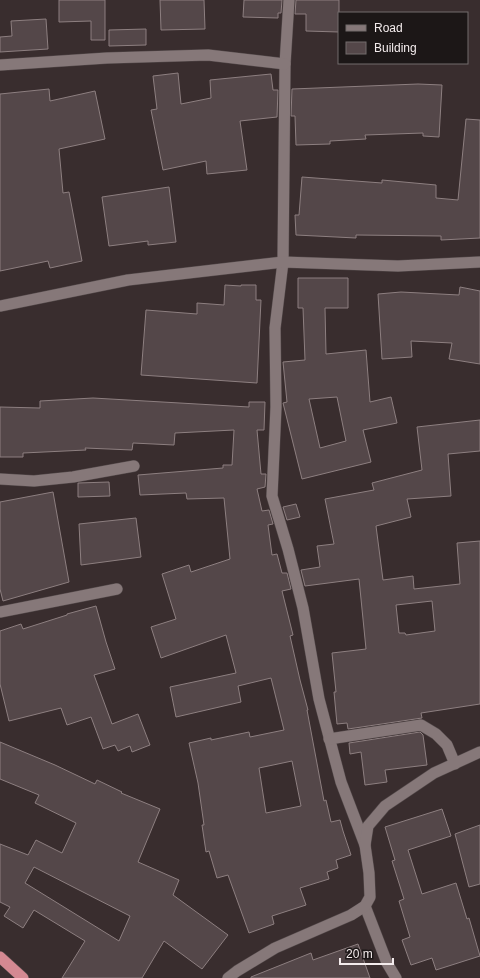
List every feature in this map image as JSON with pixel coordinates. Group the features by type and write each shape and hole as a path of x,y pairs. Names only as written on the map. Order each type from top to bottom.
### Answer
{"highway":[{"path":"0,957 23,978"}],"street":[{"path":"228,978 237,970 275,948 351,915 366,906 370,897 369,873 365,845 341,782 329,739 319,699 303,608 272,496 276,407 275,328 283,262 286,64 289,0"},
{"path":"0,65 107,58 208,55 286,64"},
{"path":"0,306 128,280 283,262 398,266 480,262"},
{"path":"0,479 34,481 72,477 134,466"},
{"path":"0,612 117,589"},
{"path":"329,739 421,725 436,734 447,744 455,764"},
{"path":"365,845 368,826 385,806 434,773 480,752"},
{"path":"366,906 387,962 396,978"}],"building":[{"path":"59,0 105,0 105,40 91,40 91,21 59,22"},
{"path":"160,0 204,0 205,29 161,30"},
{"path":"244,0 282,0 281,13 278,13 278,18 243,17"},
{"path":"296,0 339,0 338,32 306,31 306,14 295,14"},
{"path":"46,19 48,49 0,52 0,37 12,36 11,21"},
{"path":"146,29 146,45 109,46 109,30"},
{"path":"178,73 181,104 211,98 210,80 271,74 273,90 278,90 277,117 240,121 247,170 207,174 206,161 163,170 151,110 157,109 153,76"},
{"path":"418,84 442,85 439,137 423,136 423,133 365,135 366,139 330,141 330,144 296,145 295,116 291,116 292,89"},
{"path":"49,89 50,101 95,91 105,139 59,149 63,193 69,192 82,261 50,268 48,261 0,271 0,94"},
{"path":"466,119 480,120 480,238 441,240 441,236 356,235 356,238 296,235 295,215 299,215 302,177 382,183 382,180 436,185 436,198 458,200"},
{"path":"169,187 176,242 148,245 148,241 109,246 102,197"},
{"path":"298,278 348,278 348,308 325,308 326,354 366,350 370,402 391,397 397,423 363,430 371,462 302,479 283,403 287,402 283,362 305,360 303,308 298,308","holes":["337,397 346,441 320,448 309,399"]},
{"path":"225,285 256,285 256,300 261,300 257,383 141,375 146,310 197,314 197,303 224,305"},
{"path":"460,287 480,291 480,364 449,359 452,343 411,341 412,357 382,359 378,294 401,292 459,295"},
{"path":"93,398 249,407 249,402 265,402 264,430 257,430 261,474 266,474 265,487 257,489 262,511 269,510 273,524 268,525 272,555 277,554 282,573 287,573 291,589 282,591 293,635 290,636 308,710 324,801 326,800 331,822 340,820 351,855 336,860 338,868 327,872 329,879 300,888 306,905 272,916 274,924 249,933 228,875 217,878 209,851 206,852 198,783 189,743 249,732 250,737 284,730 271,678 238,686 241,702 176,717 170,687 236,673 226,635 161,658 151,627 176,619 162,574 189,565 191,572 230,559 224,498 187,499 186,493 140,495 138,475 223,468 223,465 232,465 234,430 175,433 174,445 133,443 132,450 85,448 86,450 23,453 23,457 0,457 0,407 40,408 40,401","holes":["292,761 301,806 266,813 259,768"]},
{"path":"480,420 480,451 448,454 451,496 407,499 411,517 376,526 383,580 413,576 414,589 460,584 457,543 480,541 480,704 421,713 422,718 348,729 347,723 337,724 334,692 336,692 332,653 366,649 359,579 305,586 301,570 320,567 317,546 334,544 325,499 374,490 372,483 422,470 417,427","holes":["432,601 435,631 406,635 405,633 399,633 396,605"]},
{"path":"109,482 110,496 78,497 78,483"},
{"path":"53,492 69,582 3,601 0,589 0,502"},
{"path":"296,504 300,517 287,520 283,507"},
{"path":"136,518 141,557 81,565 79,524"},
{"path":"96,606 115,669 94,675 112,724 138,714 150,745 132,752 130,746 118,751 115,745 103,749 91,717 67,725 61,708 9,721 0,684 0,631 21,624 23,629"},
{"path":"420,732 423,735 427,765 385,770 387,782 365,785 361,752 350,754 349,743"},
{"path":"0,742 55,765 95,784 97,780 122,792 121,793 160,809 138,862 179,880 173,895 228,935 202,969 164,941 142,978 62,978 85,941 34,910 23,928 4,916 10,907 0,902 0,844 28,855 36,840 62,853 76,823 35,803 39,795 0,779","holes":["34,867 130,916 119,941 25,883"]},
{"path":"442,809 451,836 408,850 422,894 456,883 467,919 469,918 480,956 436,970 432,958 411,965 402,940 410,937 399,901 404,899 392,861 395,860 385,827"},
{"path":"480,825 480,884 469,887 455,834"},
{"path":"358,944 370,978 251,978 311,953 313,960"}]}
